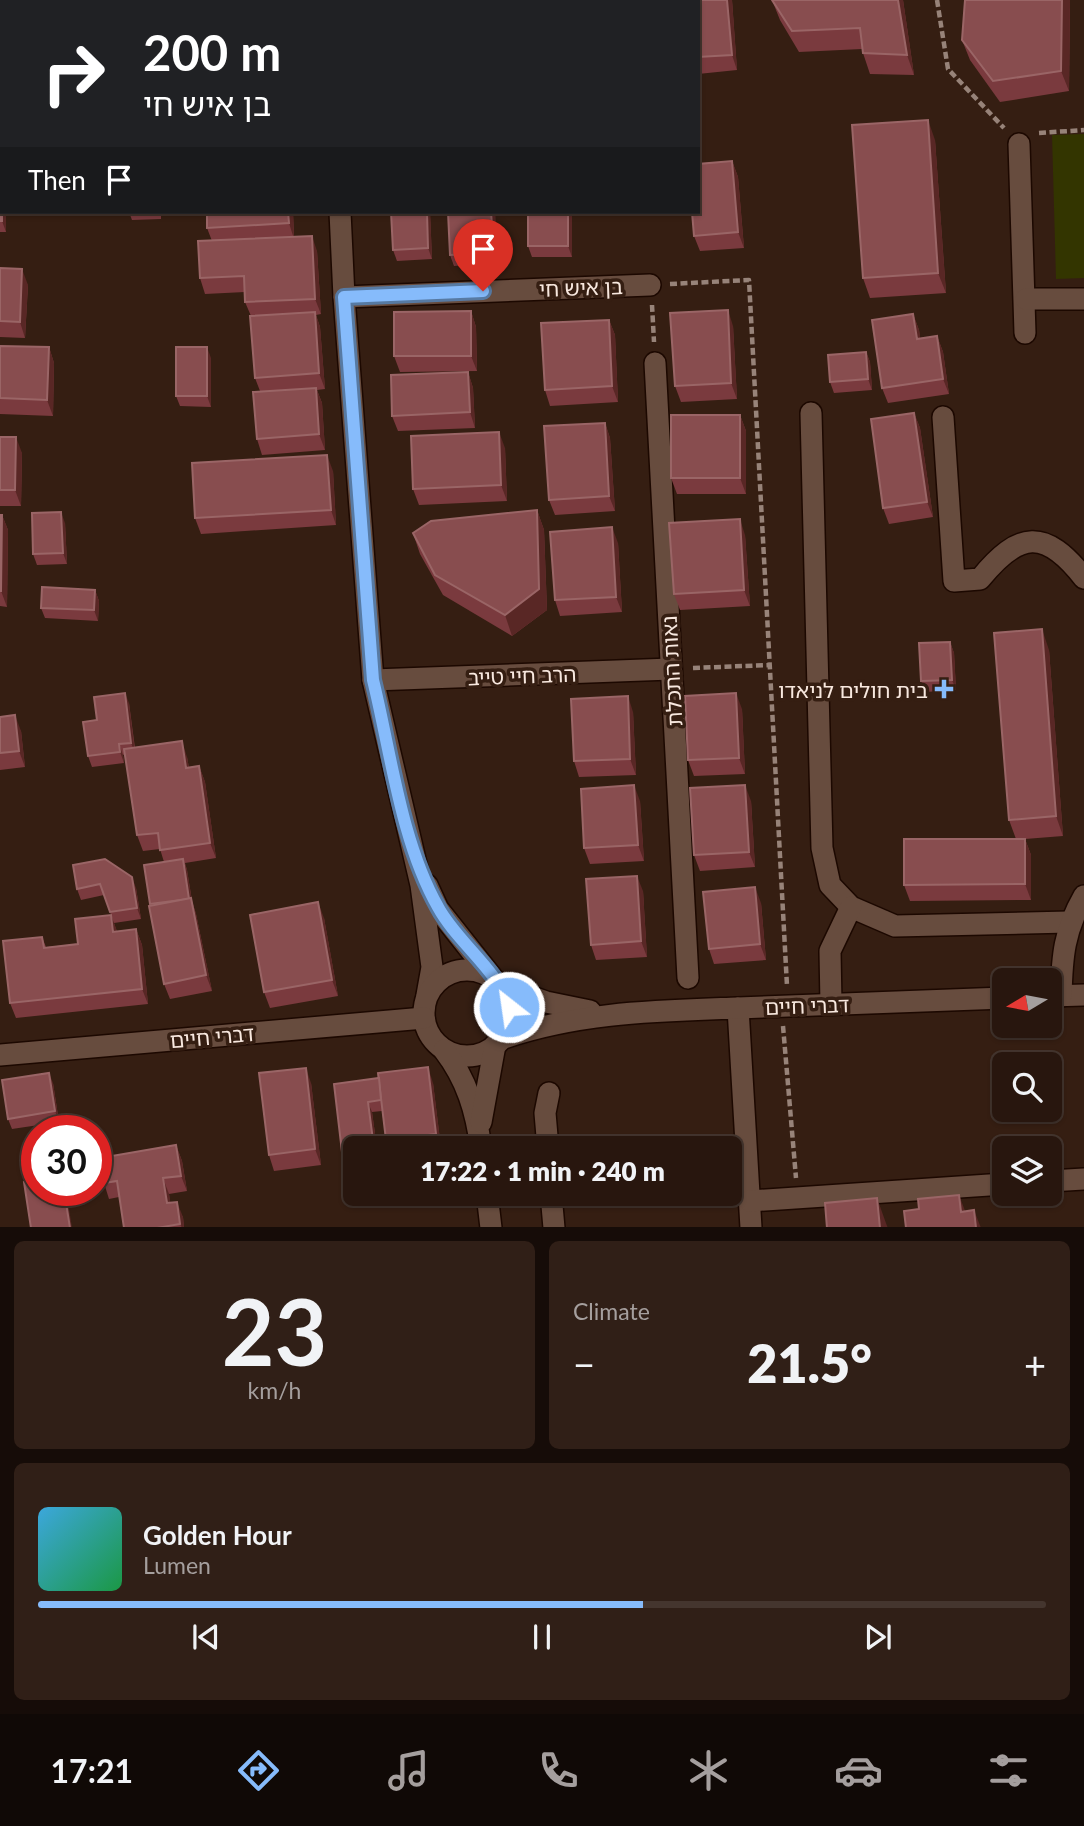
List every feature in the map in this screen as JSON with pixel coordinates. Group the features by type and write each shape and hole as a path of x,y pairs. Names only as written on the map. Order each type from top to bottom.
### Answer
{"street":[{"path":"1026,334 1027,138"},
{"path":"340,214 373,680 416,861 431,948 432,967 424,1018 434,1042 444,1050 465,1083 474,1107 479,1136"},
{"name":"בן איש חי","path":"344,297 650,285"},
{"path":"1026,299 1084,299"},
{"name":"נאות התכלת","path":"655,363 688,978"},
{"path":"811,413 821,848 830,884 850,907 895,926 1069,922"},
{"path":"943,417 954,580 980,579 997,558 1023,542 1048,542 1066,555 1084,578"},
{"name":"הרב חיי טייב","path":"373,680 671,669"},
{"path":"416,861 438,909 497,982 509,1007 506,1029 498,1042 482,1106 480,1136"},
{"path":"1060,968 1069,922 1084,896"},
{"path":"831,1004 830,951 850,907"},
{"path":"427,995 444,976 456,971 482,972 497,982"},
{"name":"דברי חיים","path":"497,982 546,1002 609,1015"},
{"path":"1062,996 1084,995"},
{"name":"דברי חיים","path":"498,1042 560,1021 609,1015 785,1005 992,998"},
{"path":"738,1008 751,1227"},
{"name":"דברי חיים","path":"0,1055 424,1018"},
{"path":"444,1050 471,1056 498,1042"},
{"path":"547,1136 545,1113 549,1093"},
{"path":"1062,1180 1084,1179"},
{"path":"750,1201 992,1185"},
{"path":"488,1206 491,1227"},
{"path":"552,1206 554,1227"}],"path":[{"path":"937,0 948,69 1027,138 1084,130"},
{"path":"655,363 650,285 749,280 785,1005 798,1198"},
{"path":"671,669 769,665"}],"shaded area":[{"path":"1084,134 1084,278 1056,279 1052,135"}],"building":[{"path":"700,0 727,0 732,55 700,57"},
{"path":"772,0 898,0 907,55 863,53 860,28 792,31"},
{"path":"965,0 1062,0 1061,71 993,81 962,40"},
{"path":"928,120 938,273 863,278 852,125"},
{"path":"732,161 738,232 694,236 692,214 700,214 700,164"},
{"path":"207,214 288,214 289,223 207,228"},
{"path":"391,214 427,214 428,248 393,250"},
{"path":"448,214 491,214 494,253 450,255"},
{"path":"528,214 568,214 568,246 528,246"},
{"path":"312,236 315,299 245,302 244,276 200,278 198,241"},
{"path":"0,268 22,269 20,322 0,321"},
{"path":"728,310 731,383 675,386 670,313"},
{"path":"471,311 471,356 394,356 394,312"},
{"path":"315,312 319,373 255,378 250,316"},
{"path":"913,314 917,339 937,336 943,379 882,388 872,320"},
{"path":"609,320 612,386 545,390 541,323"},
{"path":"0,346 49,347 47,400 0,398"},
{"path":"176,347 207,347 207,396 176,396"},
{"path":"866,352 868,379 830,382 828,355"},
{"path":"468,372 470,412 392,416 391,375"},
{"path":"316,388 319,434 257,439 253,392"},
{"path":"914,413 927,502 883,508 871,419"},
{"path":"671,415 740,415 740,478 671,478"},
{"path":"605,423 609,496 549,500 544,426"},
{"path":"499,432 501,485 413,489 411,436"},
{"path":"0,437 16,437 15,490 0,490"},
{"path":"327,455 331,510 195,518 192,463"},
{"path":"537,510 539,589 505,615 435,575 413,533 431,521"},
{"path":"61,512 63,553 33,554 32,513"},
{"path":"2,515 1,591 0,591"},
{"path":"740,519 744,590 674,594 669,523"},
{"path":"612,527 616,597 555,600 550,532"},
{"path":"42,587 95,590 94,610 41,608"},
{"path":"1042,629 1056,816 1009,820 994,633"},
{"path":"950,642 952,680 921,681 919,643"},
{"path":"125,693 131,743 119,744 120,752 88,756 83,722 97,720 94,697"},
{"path":"736,693 739,758 688,760 685,696"},
{"path":"628,696 630,759 574,761 571,699"},
{"path":"15,715 19,751 0,753 0,717"},
{"path":"182,741 186,768 199,766 210,843 160,850 158,833 137,835 124,749"},
{"path":"634,785 638,845 584,848 581,789"},
{"path":"745,785 749,852 694,855 690,788"},
{"path":"904,839 1025,839 1025,884 904,885"},
{"path":"105,859 132,877 137,908 110,912 100,884 77,889 73,865"},
{"path":"183,859 189,899 150,904 144,865"},
{"path":"637,876 641,941 591,945 586,879"},
{"path":"755,887 760,944 709,949 703,892"},
{"path":"191,898 206,975 164,984 149,906"},
{"path":"318,902 332,980 264,992 250,915"},
{"path":"111,915 113,932 136,929 142,989 10,1003 3,941 42,937 44,948 78,944 75,919"},
{"path":"428,1067 436,1134 386,1136 378,1073"},
{"path":"306,1068 315,1149 269,1155 259,1073"},
{"path":"49,1073 55,1111 8,1119 2,1080"},
{"path":"379,1078 381,1100 368,1102 372,1136 343,1136 343,1152 342,1152 334,1084"},
{"path":"176,1145 181,1176 163,1178 167,1203 177,1202 180,1224 124,1227 117,1181 112,1182 112,1156"},
{"path":"959,1195 961,1212 974,1210 976,1227 906,1227 904,1211 919,1209 918,1199"},
{"path":"877,1198 880,1227 827,1227 825,1203"},
{"path":"28,1206 67,1206 70,1227 31,1227"}],"place":[{"name":"בית חולים לניאדו","path":"944,689"}],"route":[{"path":"483,291 344,297 373,680 416,861 438,909 472,954 501,986 509,1007"}]}
